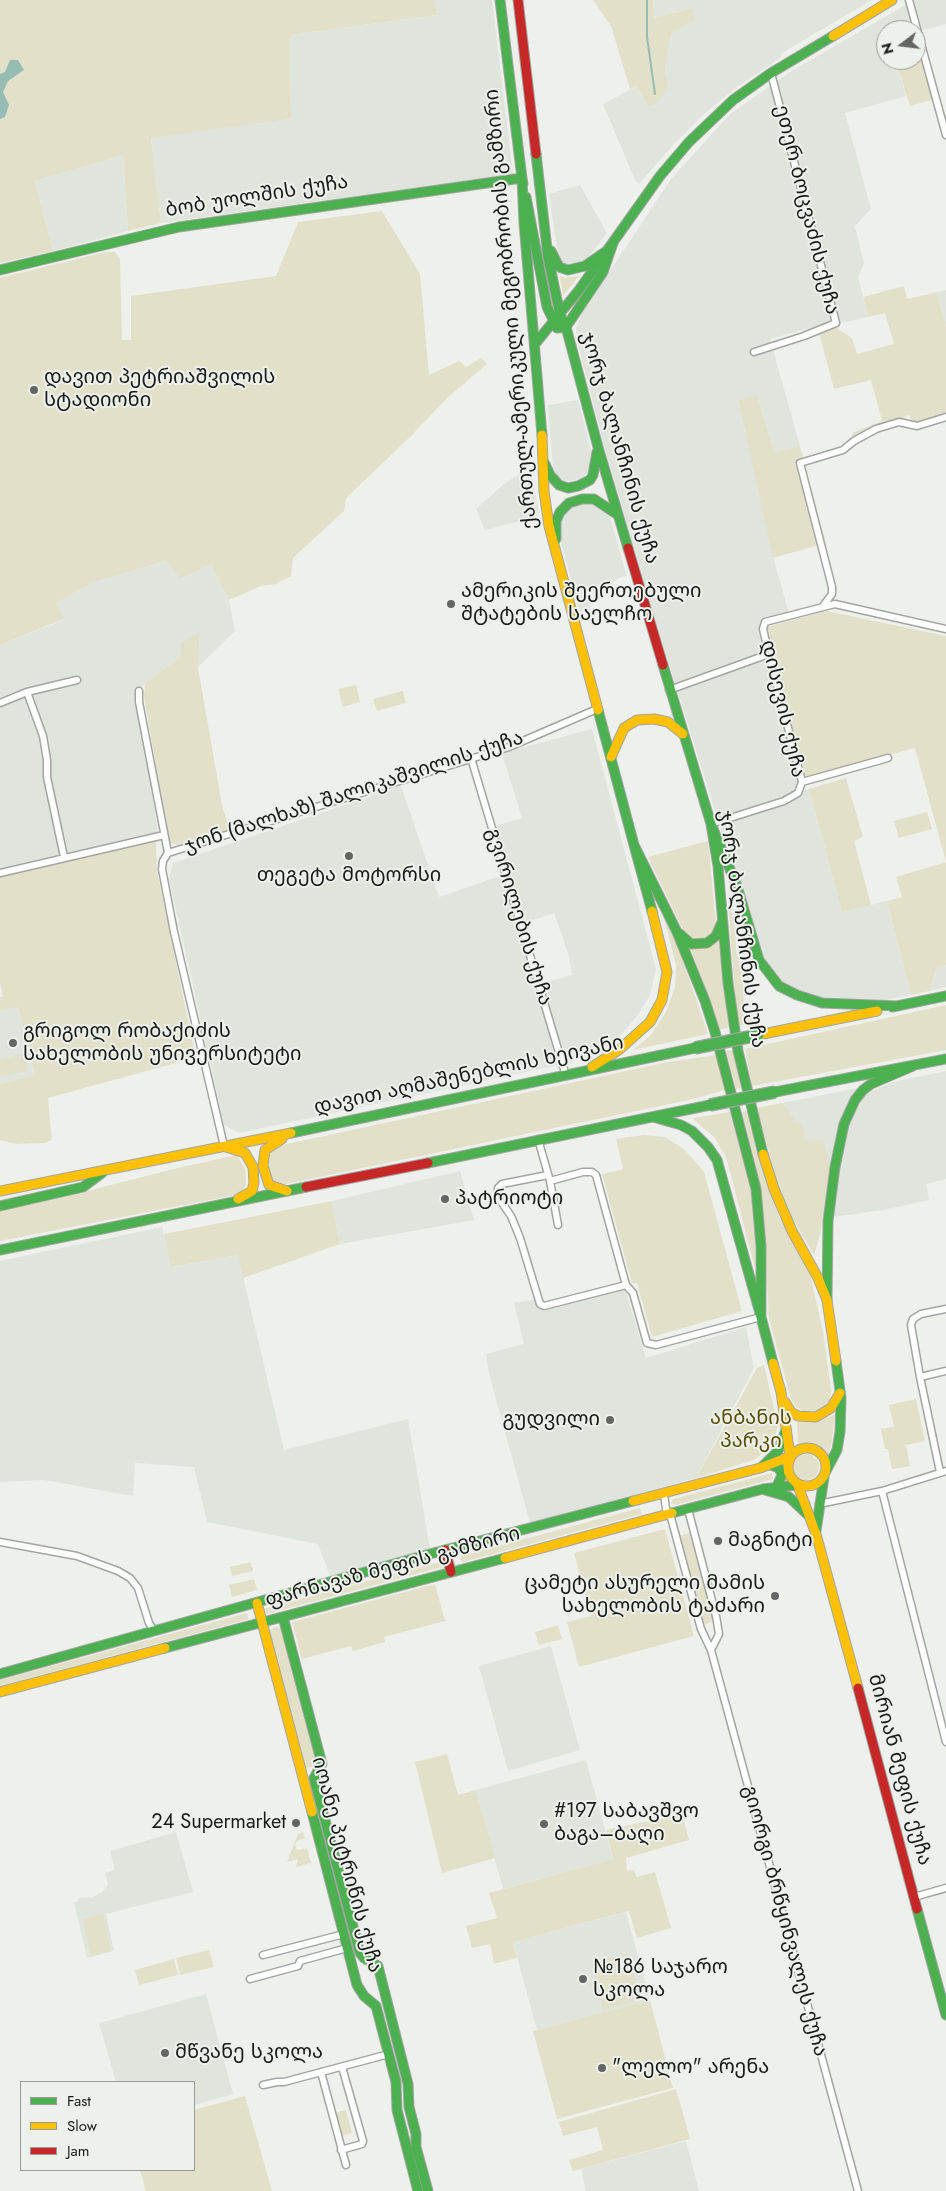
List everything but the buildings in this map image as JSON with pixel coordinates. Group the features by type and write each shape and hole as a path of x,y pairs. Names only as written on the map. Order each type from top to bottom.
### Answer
{"main road":[{"name":"ქართულ-ამერიკული მეგობრობის გამზირი","path":"500,0 522,178 546,512 634,845"},
{"name":"ჯორჯ ბალანჩინის ქუჩა","path":"518,0 556,319 566,327 618,516 711,824 723,919 728,983 738,1051 752,1106"},
{"path":"535,344 556,319 647,194 688,142 733,100 771,73 892,0"},
{"name":"ბობ უოლშის ქუჩა","path":"0,270 178,227 522,178"},
{"path":"522,178 547,307 556,319"},
{"path":"546,239 556,263 559,267 568,270 585,266 605,252"},
{"path":"566,327 606,267 613,243"},
{"path":"543,458 550,475 559,485 568,488 578,486 593,476 598,447"},
{"path":"554,547 558,535 556,520 560,512 569,503 582,499 594,499 604,504 618,516"},
{"path":"611,758 624,728 637,720 654,719 668,722 683,735"},
{"path":"711,824 737,886 759,960 779,986 797,995 822,1003 899,1006"},
{"path":"584,1072 620,1049 643,1030 657,1012 665,986 666,964 634,845"},
{"name":"ჯორჯ ბალანჩინის ქუჩა","path":"634,845 677,932 705,1001 735,1109 756,1189 760,1225 761,1316"},
{"path":"677,932 691,944 707,943 716,936 723,919"},
{"name":"დავით აღმაშენებლის ხეივანი","path":"0,1191 104,1172 946,996"},
{"path":"0,1250 290,1192 538,1139 946,1059"},
{"path":"827,1300 828,1221 835,1166 844,1124 855,1100 863,1090 871,1084 913,1066"},
{"name":"მირიან მეფის ქუჩა","path":"752,1106 774,1189 827,1300 841,1390 838,1441 834,1459 825,1474 816,1534"},
{"path":"652,1117 681,1125 692,1131 708,1147 717,1160 781,1392 787,1428 788,1470 798,1486 816,1485 825,1474 820,1455 812,1448 798,1449 789,1457"},
{"path":"290,1192 268,1185 264,1174 263,1154 268,1146 297,1131"},
{"path":"224,1146 248,1156 254,1174 252,1191 228,1204"},
{"path":"0,1206 83,1187 104,1172"},
{"path":"781,1392 791,1412 798,1416 811,1418 826,1412 837,1400 841,1390"},
{"path":"777,1486 782,1475 779,1468 766,1466 778,1451 787,1428"},
{"name":"ფარნავაზ მეფის გამზირი","path":"0,1674 445,1550 766,1466 789,1457"},
{"name":"ფარნავაზ მეფის გამზირი","path":"0,1692 763,1489 777,1486 798,1486"},
{"name":"მირიან მეფის ქუჩა","path":"798,1486 816,1534 946,2015"},
{"path":"763,1489 789,1497 812,1520"},
{"path":"445,1550 451,1572"},
{"name":"იოანე პეტრიწის ქუჩა","path":"256,1602 300,1769 338,1890 344,1934 352,1956"},
{"name":"იოანე პეტრიწის ქუჩა","path":"283,1617 322,1764 314,1778 357,1985 364,1996 376,2006 396,2082 396,2105 404,2136 412,2148 428,2191"},
{"path":"300,1769 308,1773 317,1770"},
{"name":"იოანე პეტრიწის ქუჩა","path":"352,1956 372,1961 377,1964 379,1970 408,2084 409,2101 416,2134 412,2148 418,2191"},
{"path":"396,2105 405,2099 409,2101"},
{"path":"404,2136 408,2139 414,2138 416,2134"}],"street":[{"path":"909,0 946,135"},
{"name":"ეთერ ბოცვაძის ქუჩა","path":"754,352 804,336 836,323 771,73"},
{"path":"822,607 832,594 832,587 800,463 843,450 854,440 891,424 902,421 917,426 946,417"},
{"path":"822,607 835,604 946,629"},
{"name":"დისევის ქუჩა","path":"711,824 784,801 798,793 802,782 763,629 765,622 822,607"},
{"path":"670,690 769,654"},
{"path":"0,703 27,692 77,680"},
{"path":"139,691 138,702 168,854"},
{"path":"27,692 43,736 47,760 47,777 64,857"},
{"name":"ჯონ (მალხაზ) შალიკაშვილის ქუჩა","path":"224,1146 170,914 162,869 163,861 168,854 509,746 597,709"},
{"name":"გვირილების ქუჩა","path":"471,758 566,1076"},
{"path":"802,782 888,758"},
{"path":"0,873 164,835"},
{"path":"538,1139 549,1178 558,1225"},
{"path":"626,1285 544,1306 540,1304 520,1238 510,1216 498,1197 498,1188 502,1184 583,1172 592,1172 596,1175 626,1285 633,1294 647,1343 651,1345 761,1316"},
{"path":"819,1504 882,1491 943,1472 920,1377 911,1325 913,1319 921,1314 946,1309"},
{"path":"920,1377 946,1371"},
{"path":"882,1491 946,1742"},
{"name":"გიორგი ბრწყინვალეს ქუჩა","path":"664,1494 666,1510 670,1514 701,1628 711,1650 858,2191"},
{"path":"688,1509 719,1634 711,1650"},
{"path":"0,1542 77,1556 118,1571 130,1578 138,1588 149,1624 154,1630"},
{"path":"914,1896 946,1888"},
{"path":"263,1955 344,1934"},
{"path":"250,1979 298,1966 300,1961 352,1956"},
{"path":"264,2085 284,2082 389,2054"},
{"path":"341,2150 362,2144 363,2141 342,2067"},
{"path":"321,2072 346,2165"}],"shaded area":[{"path":"435,0 492,0 513,174 161,223 151,137 291,119 290,35 437,15"},
{"path":"653,0 872,0 782,53 780,58 737,87 703,115 673,145 639,184 635,180 603,104 637,86 648,106 669,87 665,70 671,34 692,8 654,18"},
{"path":"914,0 946,0 946,24 926,29 926,20 880,20"},
{"path":"876,22 876,70 898,70 906,96 845,113 871,209 855,226 864,263 858,277 868,317 841,323 840,320 770,339 800,446 774,452 757,395 738,400 775,564 789,613 765,619 761,623 761,630 802,791 809,789 842,912 887,901 911,995 884,1000 829,999 810,996 780,981 761,958 656,622 604,446 577,340 576,328 582,313 671,179 730,114 790,72"},
{"path":"123,155 128,231 53,251 35,181"},
{"path":"580,185 607,233 588,258 582,262 567,265 562,263 558,256 549,194"},
{"path":"946,290 946,327 937,292"},
{"path":"578,400 592,454 590,469 580,479 567,481 560,479 553,469 548,405"},
{"path":"532,471 539,516 485,530 476,509 504,484 521,473"},
{"path":"591,501 608,510 627,576 619,578 600,590 587,595 591,610 580,612 562,546 559,524 564,510 570,505"},
{"path":"167,561 182,579 211,564 229,600 235,631 198,667 200,633 180,657 145,683 139,691 158,834 0,871 0,645 64,620 57,603 94,582"},
{"path":"592,729 656,969 650,995 638,1015 621,1035 598,1053 559,1065 239,1133 224,1125 169,878 173,863 401,786 439,897 503,875 536,985 572,975 569,956 554,913 524,923 492,827 522,818 502,753"},
{"path":"946,965 946,987 930,991 937,967"},
{"name":"გრიგოლ რობაქიძის სახელობის უნივერსიტეტი","path":"18,1006 35,1076 0,1084 0,1011"},
{"path":"946,1071 946,1179 926,1184 929,1200 883,1210 833,1217 839,1169 848,1127 856,1107 865,1095 892,1082"},
{"path":"858,1088 830,1166 805,1140 786,1106 782,1103"},
{"path":"460,1171 474,1220 340,1244 332,1201"},
{"path":"162,1227 172,1267 238,1255 284,1450 408,1419 430,1550 330,1576 318,1544 207,1522 194,1467 135,1463 133,1496 44,1480 0,1482 0,1261"},
{"path":"625,1289 646,1358 746,1327 754,1368 696,1478 530,1523 489,1374 486,1354 524,1344 514,1303 539,1299 543,1311"},
{"path":"551,1646 580,1750 508,1771 479,1666"},
{"name":"#197 საბავშვო ბაგა–ბაღი","path":"586,1760 613,1859 503,1889 476,1790"},
{"path":"176,1832 193,1892 106,1914 114,1951 87,1958 74,1902 78,1901 78,1898 93,1897 102,1892 108,1885 105,1873 115,1870 110,1851"},
{"name":"№186 საჯარო სკოლა","path":"626,1912 650,2000 537,2030 513,1942"},
{"name":"მწვანე სკოლა","path":"206,1994 233,2094 195,2105 195,2081 116,2081 99,2023"},
{"path":"686,2141 699,2191 586,2191 581,2169"}],"green space":[{"path":"0,0 435,0 437,15 290,35 291,119 151,138 161,223 128,231 123,155 35,181 53,251 0,263"},
{"path":"593,0 653,0 654,18 692,8 695,19 671,34 665,70 669,87 656,104 648,106 637,86 630,89 611,26"},
{"path":"898,70 924,70 932,100 910,106"},
{"path":"382,211 420,274 429,375 459,361 466,367 481,358 487,364 447,398 411,436 346,498 344,511 293,558 291,576 276,584 261,586 229,600 211,564 181,579 166,561 94,582 57,603 64,619 0,645 0,278 105,252 115,252 120,259 122,340 131,340 131,296 276,276 298,222"},
{"path":"560,276 565,278 579,276 563,296"},
{"path":"904,286 907,299 937,292 946,327 946,413 913,423 909,415 853,438 852,433 882,421 871,380 834,389 819,333 837,328 852,338 857,354 894,344 885,313 868,317 863,297"},
{"path":"757,395 774,452 800,446 826,543 773,558 738,400"},
{"path":"827,611 946,636 946,862 915,748 805,778 767,627"},
{"path":"200,632 198,667 222,805 230,830 177,845 169,842 144,696 145,683 180,657 181,643"},
{"path":"356,685 360,702 343,707 338,689"},
{"path":"403,691 406,703 377,711 373,699"},
{"path":"846,778 863,837 854,841 871,905 842,912 809,789"},
{"path":"927,812 932,829 899,838 894,821"},
{"path":"146,841 156,842 157,871 194,1049 194,1058 48,1098 52,1140 44,1143 16,1144 0,1140 0,1084 35,1075 18,1007 0,1011 0,997 3,996 0,983 0,876"},
{"path":"708,841 716,925 710,938 697,942 685,934 648,857"},
{"path":"946,862 946,965 937,967 930,991 911,995 887,901 902,897 896,877"},
{"path":"728,897 735,926 736,950 742,972 744,1004 750,1015 761,1021 737,1026"},
{"path":"663,915 678,946 708,1034 633,1050 651,1035 666,1012 675,987 676,965"},
{"path":"718,938 729,1027 720,1030 691,950 691,948"},
{"path":"946,1005 946,1050 752,1086 745,1049"},
{"path":"733,1050 742,1088 736,1089 726,1051"},
{"path":"23,1054 28,1071 0,1077 0,1059"},
{"path":"716,1055 725,1090 689,1100 276,1186 267,1179 271,1149 278,1146 668,1062"},
{"path":"782,1103 795,1121 803,1125 805,1140 823,1139 830,1166 820,1235 814,1255 785,1206 757,1108"},
{"path":"748,1111 767,1185 779,1217 810,1274 823,1332 831,1389 830,1400 823,1407 814,1411 804,1411 796,1407 791,1399 769,1318 765,1238 759,1187 742,1112"},
{"path":"730,1112 750,1183 756,1219 755,1268 726,1157 714,1137 693,1118"},
{"path":"644,1135 665,1137 685,1150 704,1172 742,1311 652,1337 637,1283 632,1283 602,1174 623,1169 616,1139"},
{"path":"237,1155 245,1169 246,1179 246,1185 240,1194 0,1241 0,1210 55,1199"},
{"path":"332,1201 340,1244 243,1278 238,1255 171,1267 164,1234"},
{"name":"ანბანის პარკი","path":"764,1365 778,1425 774,1441 767,1450 754,1460 696,1478 757,1368"},
{"path":"916,1399 925,1441 906,1445 910,1466 892,1469 881,1429 894,1427 889,1405"},
{"path":"835,1414 831,1447 827,1457 815,1445 806,1443 798,1445 797,1422 819,1422"},
{"path":"806,1454 816,1457 819,1467 816,1477 806,1480 796,1477 793,1467 796,1457"},
{"path":"772,1473 773,1479 675,1505 671,1503 673,1499"},
{"path":"640,1508 642,1514 463,1562 460,1560 461,1556"},
{"path":"665,1529 694,1636 579,1667 567,1622 591,1616 574,1553"},
{"path":"689,1533 692,1536 713,1618 711,1622 706,1624 702,1621 680,1538 681,1535"},
{"path":"443,1561 445,1564 442,1567 263,1615 263,1609"},
{"path":"251,1562 253,1571 232,1576 230,1567"},
{"path":"254,1579 257,1590 232,1597 229,1585"},
{"path":"435,1584 445,1621 384,1637 385,1642 353,1651 351,1646 302,1659 292,1622"},
{"path":"247,1613 249,1619 0,1686 0,1680"},
{"path":"558,1625 562,1639 539,1645 535,1632"},
{"path":"275,1627 283,1628 319,1761 316,1766 304,1767 268,1632"},
{"path":"447,1754 458,1795 476,1790 495,1858 442,1873 415,1762"},
{"path":"682,1814 689,1840 626,1858 627,1871 634,1870 637,1877 655,1872 671,1928 637,1938 629,1911 513,1942 517,1958 494,1964 490,1944 472,1948 466,1926 497,1918 489,1893 613,1859 606,1830"},
{"path":"303,1832 305,1838 297,1841 295,1845 297,1850 307,1848 311,1863 296,1867 298,1859 287,1862 298,1834"},
{"path":"103,1914 111,1951 91,1956 83,1919"},
{"path":"209,1950 214,1967 180,1975 176,1958"},
{"path":"628,1953 641,1999 603,2010 591,1963"},
{"path":"174,1959 178,1975 139,1985 135,1970"},
{"name":"\"ლელო\" არენა","path":"650,2000 673,2088 557,2119 533,2031"},
{"path":"676,2089 690,2139 573,2171 569,2160 603,2150 597,2127 563,2136 559,2122"},
{"path":"245,2096 272,2191 146,2191 140,2171 195,2171 195,2110"},
{"path":"346,2110 352,2133 340,2136 334,2113"}],"water":[{"path":"10,60 18,60 24,70 8,81 3,92 9,105 5,117 0,119 0,74 5,72"}],"waterway":[{"path":"647,0 647,37 655,94"}],"traffic: fast":[{"path":"500,0 522,178 542,435"},
{"path":"535,344 579,290 660,176 689,142 733,100 771,73 833,36"},
{"path":"536,154 548,257 560,314 566,327 598,447 628,548"},
{"path":"0,270 179,227 522,178 523,184"},
{"path":"526,197 547,307 557,328 566,327 603,272 613,243"},
{"path":"551,251 559,267 568,270 585,266 605,252"},
{"path":"545,464 550,475 559,485 568,488 578,486 590,480 593,475 597,452"},
{"path":"556,539 556,521 560,512 569,503 582,499 594,499 618,515"},
{"path":"663,665 711,824 718,866 728,983 738,1051 763,1154"},
{"path":"598,710 634,845 677,932 705,1001 715,1032 756,1189 761,1246 761,1317 773,1363"},
{"path":"711,824 737,886 759,960 779,986 797,995 822,1003 899,1006"},
{"path":"634,845 652,911"},
{"path":"680,934 691,944 707,943 716,936 722,922"},
{"path":"892,1007 946,996"},
{"path":"695,1048 758,1035"},
{"path":"291,1133 695,1048"},
{"path":"775,1092 946,1059"},
{"path":"827,1300 828,1221 835,1167 844,1124 855,1100 863,1090 871,1084 913,1066"},
{"path":"710,1105 775,1092"},
{"path":"428,1163 710,1105"},
{"path":"653,1117 681,1125 692,1131 708,1147 717,1160 761,1317"},
{"path":"83,1187 102,1173"},
{"path":"0,1206 83,1187"},
{"path":"0,1250 306,1187"},
{"path":"826,1471 837,1450 840,1432 841,1398 836,1361"},
{"path":"763,1466 778,1451 786,1430"},
{"path":"771,1465 779,1468 782,1475 777,1486"},
{"path":"816,1531 824,1477"},
{"path":"672,1513 763,1489 797,1485"},
{"path":"765,1490 789,1497 807,1514"},
{"path":"0,1674 426,1555 633,1501"},
{"path":"165,1648 505,1558"},
{"path":"283,1617 322,1764 314,1778 316,1786 360,1953 364,1958 378,1966 408,2084 409,2107 416,2134 416,2147 428,2191"},
{"path":"312,1812 357,1985 364,1996 376,2006 396,2082 397,2110 418,2191"},
{"path":"917,1909 946,2015"}],"traffic: slow":[{"path":"833,36 892,0"},
{"path":"542,435 544,491 549,526 598,710"},
{"path":"611,757 624,728 637,720 654,719 668,722 683,734"},
{"path":"592,1067 620,1049 650,1022 662,1000 667,972 652,911"},
{"path":"758,1035 877,1011"},
{"path":"0,1191 291,1133"},
{"path":"282,1139 265,1150 263,1166 269,1185 287,1191"},
{"path":"226,1147 245,1153 253,1167 254,1183 252,1191 238,1199"},
{"path":"763,1154 774,1189 792,1231 818,1278 827,1300 836,1361"},
{"path":"773,1363 781,1392 790,1456"},
{"path":"785,1402 791,1412 798,1416 816,1417 831,1408 840,1393"},
{"path":"807,1448 821,1453 826,1467 821,1481 807,1486 793,1481 788,1467 793,1453 807,1448"},
{"path":"633,1501 760,1468 789,1457"},
{"path":"798,1486 816,1534 858,1688"},
{"path":"505,1558 672,1513"},
{"path":"257,1603 312,1812"},
{"path":"0,1692 165,1648"}],"traffic: jam":[{"path":"518,0 536,154"},
{"path":"628,548 663,665"},
{"path":"306,1187 428,1163"},
{"path":"445,1550 451,1572"},
{"path":"858,1688 917,1909"}],"place":[{"name":"დავით პეტრიაშვილის სტადიონი","path":"34,390"},
{"name":"ამერიკის შეერთებული შტატების საელჩო","path":"451,604"},
{"name":"თეგეტა მოტორსი","path":"349,856"},
{"name":"გრიგოლ რობაქიძის სახელობის უნივერსიტეტი","path":"13,1043"},
{"name":"პატრიოტი","path":"445,1199"},
{"name":"გუდვილი","path":"610,1420"},
{"name":"მაგნიტი","path":"718,1541"},
{"name":"ცამეტი ასურელი მამის სახელობის ტაძარი","path":"775,1596"},
{"name":"24 Supermarket","path":"296,1823"},
{"name":"#197 საბავშვო ბაგა–ბაღი","path":"544,1824"},
{"name":"№186 საჯარო სკოლა","path":"583,1979"},
{"name":"მწვანე სკოლა","path":"165,2053"},
{"name":"\"ლელო\" არენა","path":"602,2068"}]}
